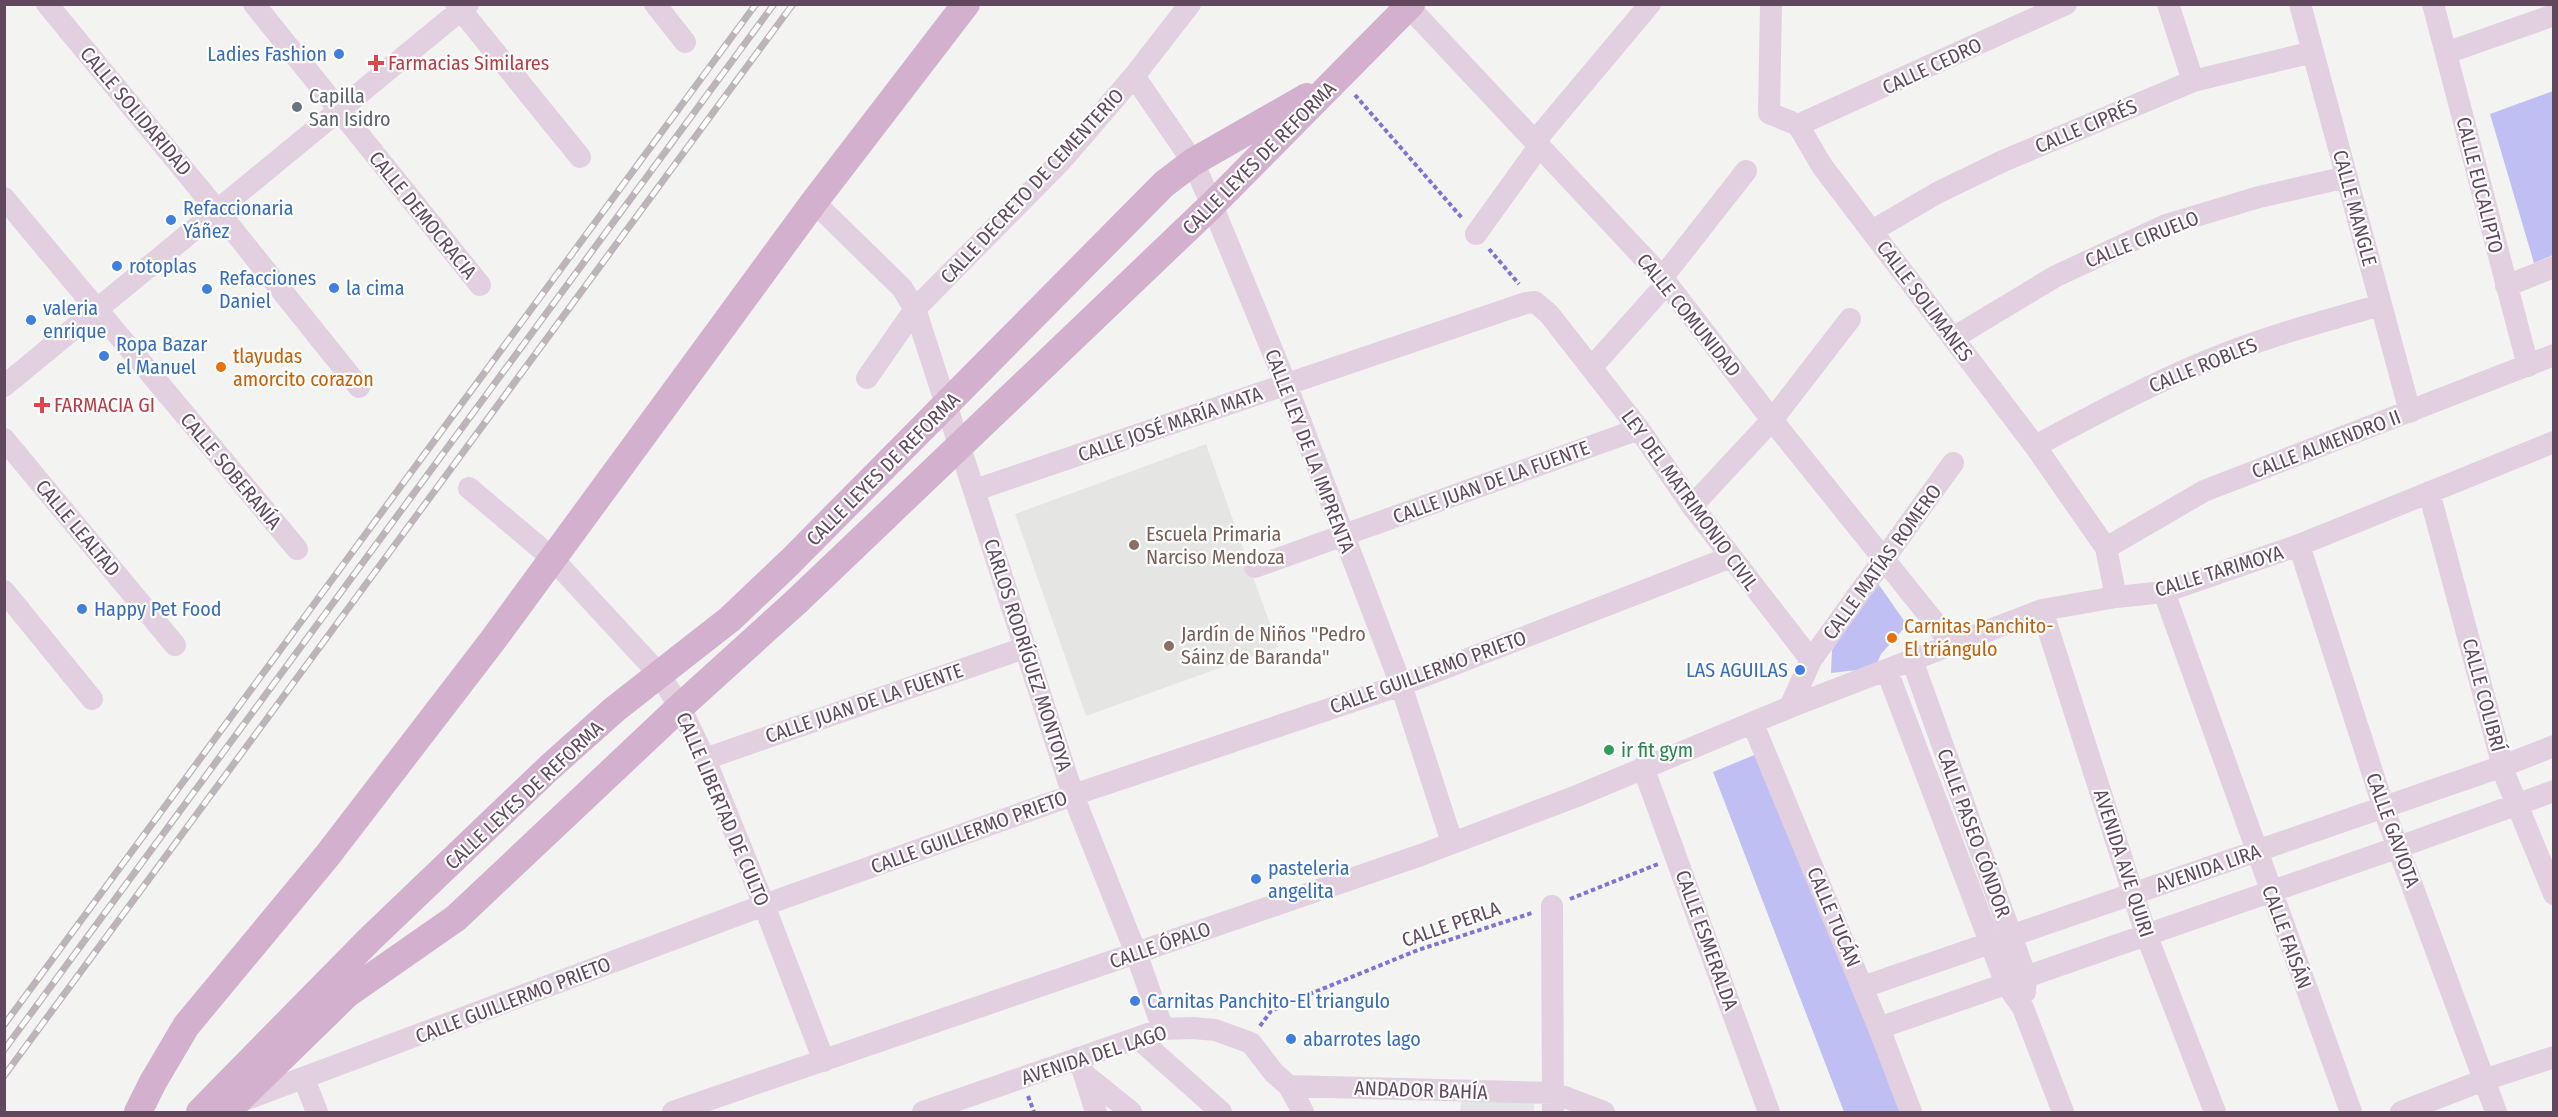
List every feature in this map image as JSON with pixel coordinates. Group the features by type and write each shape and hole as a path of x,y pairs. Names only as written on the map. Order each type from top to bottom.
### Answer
{"main road":[{"path":"138,1113 153,1082 186,1026 327,856 493,640 814,201 966,4"},
{"path":"1340,77 1409,5"},
{"name":"CALLE LEYES DE REFORMA","path":"217,1108 370,939 550,767 615,709 730,619 791,561 1164,184 1193,162 1340,77"},
{"name":"CALLE LEYES DE REFORMA","path":"217,1108 347,994 456,918 680,707 797,602 1212,205 1340,77"}],"street":[{"name":"CALLE SOLIDARIDAD","path":"47,4 359,387"},
{"name":"CALLE DEMOCRACIA","path":"254,4 480,285"},
{"path":"655,4 685,42"},
{"name":"CALLE DECRETO DE CEMENTERIO","path":"867,378 915,309 1061,161 1134,76 1190,4"},
{"path":"1476,234 1538,143 1650,4"},
{"path":"1771,4 1769,113 1798,125"},
{"name":"CALLE CEDRO","path":"1798,125 2066,4"},
{"path":"2168,4 2193,81"},
{"name":"CALLE MANGLE","path":"2300,4 2410,412"},
{"name":"CALLE EUCALIPTO","path":"2433,4 2528,366"},
{"name":"CALLE COMUNIDAD","path":"1409,5 1664,281 1952,644"},
{"path":"4,386 462,6 580,157"},
{"path":"2446,53 2553,15"},
{"name":"CALLE CIPRÉS","path":"1872,231 1937,194 2003,161 2193,81 2313,52"},
{"name":"CALLE LEY DE LA IMPRENTA","path":"1134,76 1193,162 1212,205 1286,384 1401,685 1452,842"},
{"name":"CALLE SOLIMANES","path":"1798,125 1822,165 2035,446 2106,548 2116,597"},
{"path":"1592,368 1664,281 1746,171"},
{"name":"CALLE CIRUELO","path":"1953,338 2056,276 2166,225 2259,197 2347,177"},
{"name":"CALLE SOBERANÍA","path":"4,198 297,549"},
{"name":"CARLOS RODRÍGUEZ MONTOYA","path":"814,201 902,288 915,309 1073,795 1136,953 1163,1029"},
{"path":"2506,286 2553,267"},
{"name":"CALLE JOSÉ MARÍA MATA","path":"975,490 1526,303 1535,302"},
{"name":"LEY DEL MATRIMONIO CIVIL","path":"1535,302 1549,314 1592,368 1639,429 1692,506 1811,660"},
{"name":"CALLE ROBLES","path":"2035,446 2133,394 2204,362 2297,329 2381,305"},
{"path":"1692,506 1772,420 1850,319"},
{"name":"CALLE ALMENDRO II","path":"2106,548 2204,491 2553,355"},
{"name":"CALLE JUAN DE LA FUENTE","path":"1255,567 1639,429"},
{"name":"CALLE LEALTAD","path":"4,439 175,645"},
{"name":"CALLE TARIMOYA","path":"1643,767 1790,707 2042,610 2116,597 2164,592 2299,545 2429,492 2552,450"},
{"name":"CALLE MATÍAS ROMERO","path":"1811,660 1953,463"},
{"name":"CALLE LIBERTAD DE CULTO","path":"469,488 552,558 659,675 680,707 705,759 824,1061"},
{"name":"CALLE COLIBRÍ","path":"2429,492 2503,766 2553,894"},
{"name":"CALLE GAVIOTA","path":"2299,545 2383,807 2496,1113"},
{"name":"CALLE GUILLERMO PRIETO","path":"217,1108 304,1079 764,905 1073,795 1401,685 1731,557"},
{"path":"4,591 92,699"},
{"name":"CALLE FAISÁN","path":"2164,592 2351,1113"},
{"name":"AVENIDA AVE QUIRI","path":"2042,610 2146,934 2215,1113"},
{"name":"CALLE JUAN DE LA FUENTE","path":"705,759 1024,648"},
{"path":"1790,707 1811,660"},
{"name":"CALLE PASEO CÓNDOR","path":"1912,660 2023,1008 2064,1113"},
{"name":"CALLE PASEO CÓNDOR","path":"1887,671 2001,940"},
{"name":"CALLE TUCÁN","path":"1753,724 1880,1028 1911,1113"},
{"name":"AVENIDA LIRA","path":"1863,987 2503,766 2553,746"},
{"name":"CALLE ÓPALO","path":"673,1113 1452,842 1577,795 1643,767"},
{"name":"CALLE ESMERALDA","path":"1643,767 1769,1113"},
{"path":"1880,1028 2517,806 2553,791"},
{"path":"1552,906 1553,1103 1604,1113"},
{"name":"AVENIDA DEL LAGO","path":"923,1113 970,1105 1081,1066 1138,1038 1163,1029 1215,1030 1251,1043"},
{"path":"1138,1038 1221,1113"},
{"path":"1251,1043 1274,1073 1289,1086 1303,1113"},
{"path":"2401,1113 2484,1080 2553,1058"},
{"path":"1081,1066 1096,1113"},
{"path":"1081,1066 1131,1113"},
{"path":"304,1079 317,1113"},
{"name":"ANDADOR BAHÍA","path":"1289,1086 1553,1103"}],"path":[{"path":"1340,77 1535,302"},
{"name":"CALLE PERLA","path":"1251,1043 1271,1011 1300,998 1418,950 1552,906 1677,856"}],"shaded area":[{"path":"2553,91 2553,255 2534,263 2490,114"},
{"name":"Escuela Primaria Narciso Mendoza","path":"1206,444 1278,647 1086,716 1015,514"},
{"path":"1877,582 1907,625 1881,654 1875,668 1831,673 1832,650"},
{"path":"1769,749 1901,1112 1844,1112 1713,772"},
{"path":"1462,1095 1534,1098 1534,1112 1460,1112"}],"railway":[{"path":"4,1025 756,4"},
{"path":"4,1050 774,4"},
{"path":"4,1076 793,4"}],"place":[{"name":"Ladies Fashion","path":"339,54"},
{"name":"Farmacias Similares","path":"376,63"},
{"name":"Capilla San Isidro","path":"297,107"},
{"name":"Refaccionaria Yáñez","path":"171,220"},
{"name":"rotoplas","path":"117,266"},
{"name":"la cima","path":"334,288"},
{"name":"Refacciones Daniel","path":"207,289"},
{"name":"valeria enrique","path":"31,320"},
{"name":"Ropa Bazar el Manuel","path":"104,356"},
{"name":"tlayudas amorcito corazon","path":"221,367"},
{"name":"FARMACIA GI","path":"42,405"},
{"name":"Escuela Primaria Narciso Mendoza","path":"1134,545"},
{"name":"Happy Pet Food","path":"82,609"},
{"name":"Carnitas Panchito- El triángulo","path":"1892,638"},
{"name":"Jardín de Niños \"Pedro Sáinz de Baranda\"","path":"1169,646"},
{"name":"LAS AGUILAS","path":"1800,670"},
{"name":"ir fit gym","path":"1609,750"},
{"name":"pasteleria angelita","path":"1256,879"},
{"name":"Carnitas Panchito-El triangulo","path":"1135,1001"},
{"name":"abarrotes lago","path":"1291,1039"}]}
